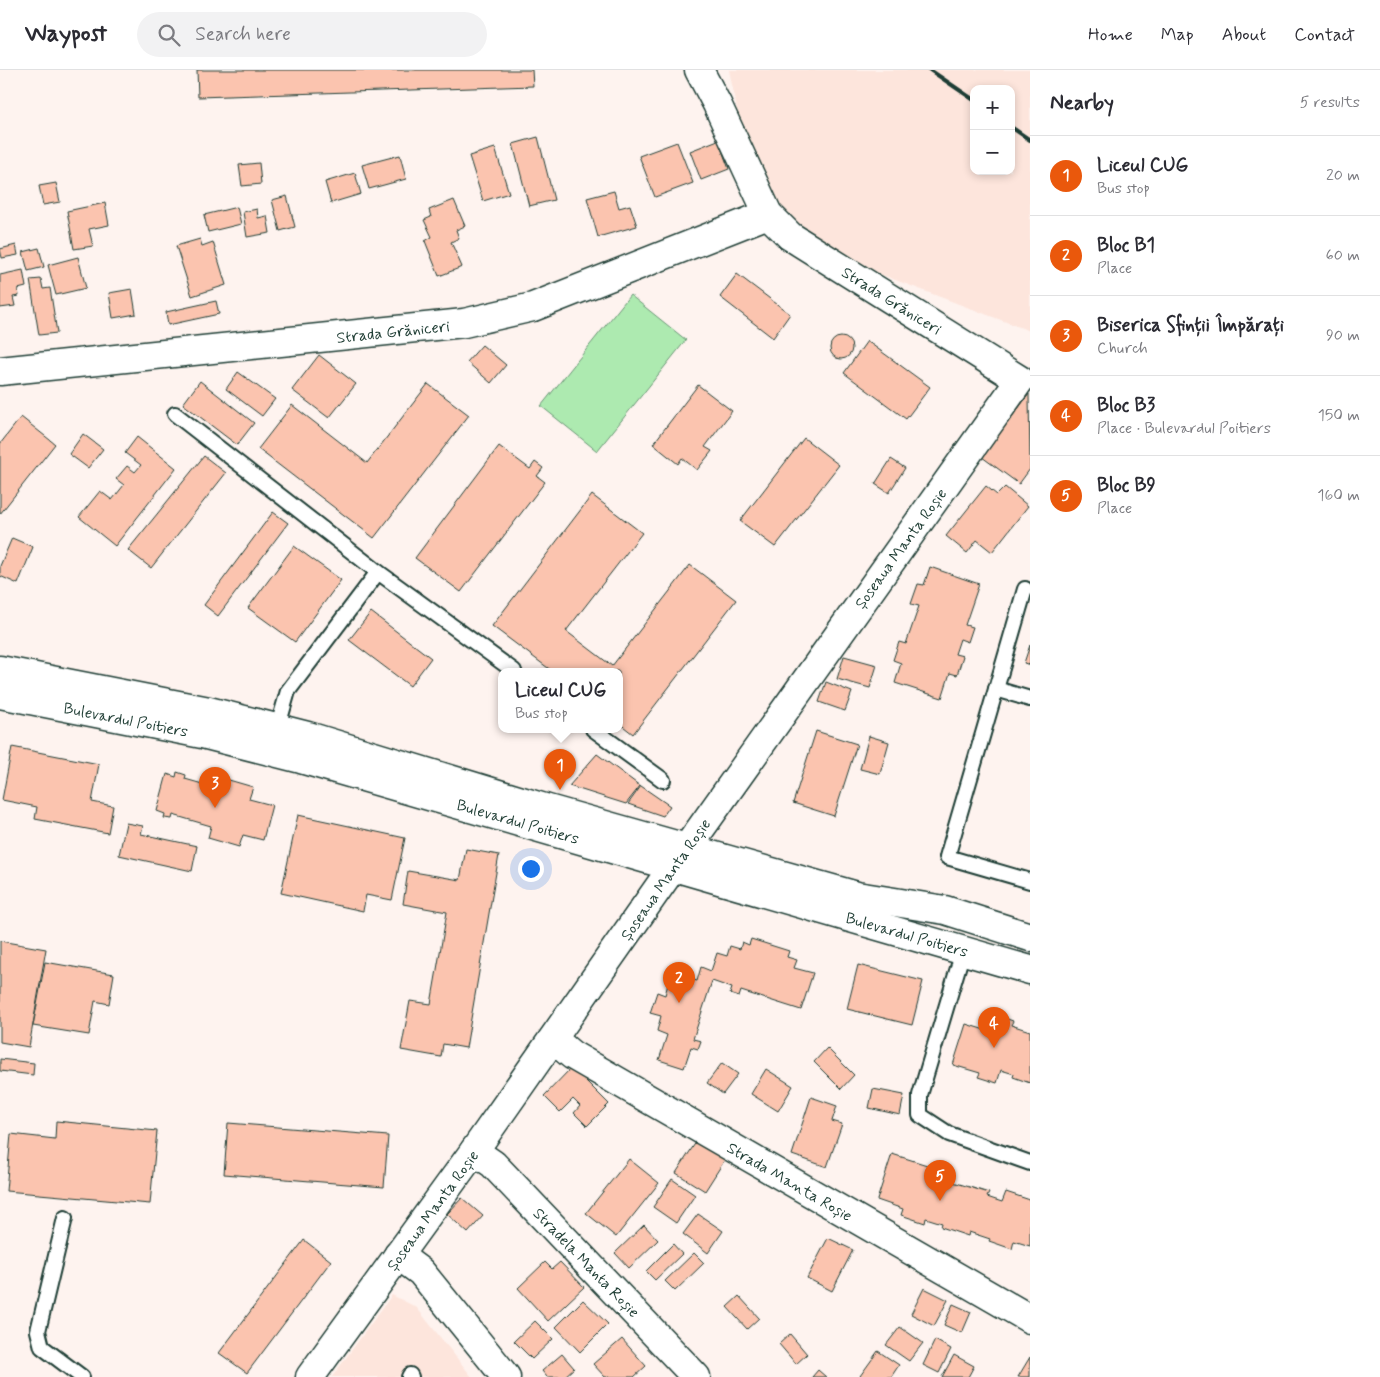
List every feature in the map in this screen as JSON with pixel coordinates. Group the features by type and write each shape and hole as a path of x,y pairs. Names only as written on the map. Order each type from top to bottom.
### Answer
{"street":[{"name":"Strada Grăniceri","path":"699,70 717,104 768,214 790,236 1025,380"},
{"name":"Strada Grăniceri","path":"0,371 464,323 533,307 768,214"},
{"name":"Șoseaua Manta Roșie","path":"310,1377 474,1151 680,857 1025,380"},
{"name":"Bulevardul Poitiers","path":"0,670 209,711 274,740 372,779 680,857 857,896 945,910 1029,934"},
{"name":"Bulevardul Poitiers","path":"0,694 202,734 274,740"},
{"name":"Bulevardul Poitiers","path":"680,857 963,951 1030,970"},
{"name":"Strada Manta Roșie","path":"553,1039 572,1054 1030,1319"},
{"name":"Stradela Manta Roșie","path":"474,1151 493,1164 696,1377"},
{"path":"398,1255 421,1272 506,1377"}],"lane":[{"path":"175,414 378,572 510,668"},
{"path":"274,740 288,691 378,572"},
{"path":"1025,589 947,857 1030,881"},
{"path":"996,689 1030,699"},
{"path":"598,733 663,780"},
{"path":"963,951 920,1095 920,1115 949,1134 1030,1163"},
{"path":"65,1218 38,1331 42,1347 82,1377"}],"shaded area":[{"path":"729,70 1030,70 1030,331 761,229"},
{"path":"392,1295 416,1307 472,1377 332,1377"}],"green space":[{"path":"630,295 686,340 597,451 541,406"}],"building":[{"path":"197,70 532,70 533,86 198,97"},
{"path":"538,137 554,200 529,206 513,144"},
{"path":"718,140 729,169 701,180 690,151"},
{"path":"677,142 693,183 655,197 639,156"},
{"path":"495,148 509,193 483,201 469,156"},
{"path":"400,155 406,179 369,189 362,165"},
{"path":"259,163 261,184 242,186 239,165"},
{"path":"355,173 361,194 331,203 325,182"},
{"path":"56,183 60,202 43,205 39,186"},
{"path":"614,191 619,208 630,205 637,226 598,237 587,198"},
{"path":"287,196 295,227 280,231 272,200"},
{"path":"454,200 465,226 456,230 459,238 451,242 462,267 439,276 425,241 432,237 424,220 431,217 429,210"},
{"path":"105,203 109,225 89,229 93,246 74,249 67,211"},
{"path":"237,207 241,224 208,232 204,215"},
{"path":"257,209 258,218 267,216 270,233 247,237 243,212"},
{"path":"200,239 202,246 213,242 226,285 192,296 176,246"},
{"path":"16,245 18,255 2,258 0,249"},
{"path":"39,248 44,267 28,271 23,252"},
{"path":"78,257 86,288 56,295 48,265"},
{"path":"23,270 26,287 18,289 19,296 13,297 15,306 0,308 0,275"},
{"path":"737,274 790,314 773,338 720,297"},
{"path":"41,279 43,289 50,288 57,333 39,335 30,280"},
{"path":"132,289 136,314 113,318 109,293"},
{"path":"216,301 219,314 168,325 166,312"},
{"path":"841,337 849,340 852,348 849,356 841,359 833,356 830,348 833,340"},
{"path":"867,341 930,387 906,419 844,373"},
{"path":"482,345 506,365 491,383 467,362"},
{"path":"319,355 356,384 329,418 292,390"},
{"path":"238,372 275,399 262,416 226,389"},
{"path":"200,381 254,423 237,445 183,404"},
{"path":"428,384 469,415 374,538 258,449 292,405 367,463"},
{"path":"698,385 732,411 705,447 712,451 697,470 682,458 678,464 653,444"},
{"path":"1029,394 1030,469 1019,484 982,457"},
{"path":"21,417 55,444 0,514 0,444"},
{"path":"83,434 103,449 88,468 69,454"},
{"path":"137,437 176,468 115,546 79,517 100,491 112,500 124,485 116,479 127,466 135,472 141,465 125,453"},
{"path":"804,438 839,465 775,547 740,521"},
{"path":"499,446 530,469 535,462 543,468 537,476 545,482 461,592 415,558"},
{"path":"204,456 226,473 151,568 128,550"},
{"path":"891,459 905,468 889,493 875,484"},
{"path":"986,486 997,495 1005,487 1028,506 992,552 977,540 967,553 946,536"},
{"path":"592,495 642,533 566,631 612,666 690,565 736,600 633,734 623,726 623,668 548,668 492,626"},
{"path":"273,512 288,523 218,616 204,605"},
{"path":"12,538 33,547 18,584 0,576 0,566"},
{"path":"294,546 341,580 295,642 248,608"},
{"path":"930,567 979,584 965,625 973,627 968,642 960,639 955,654 963,656 957,675 950,673 942,698 895,683 901,663 893,660 899,642 906,644 919,606 911,604 918,584 924,585"},
{"path":"371,612 431,658 410,686 349,640"},
{"path":"1030,645 1030,665 1024,663"},
{"path":"844,656 877,665 870,688 837,679"},
{"path":"826,682 852,692 845,711 819,702"},
{"path":"816,731 857,744 834,816 793,803"},
{"path":"869,736 889,742 880,774 860,769"},
{"path":"12,747 99,764 92,802 113,806 108,833 35,819 37,807 2,800"},
{"path":"597,754 640,786 626,804 569,786"},
{"path":"177,772 186,775 185,779 220,789 222,778 253,787 249,799 272,805 263,840 243,835 239,847 208,838 211,826 173,815 172,819 164,818 165,814 157,811 167,774 176,777"},
{"path":"641,786 670,806 663,816 628,804"},
{"path":"298,815 405,838 392,900 366,895 363,911 281,893"},
{"path":"126,823 143,826 141,834 197,846 192,871 119,855"},
{"path":"466,849 499,855 466,1048 443,1044 441,1057 401,1050 410,1001 431,1004 447,912 403,904 408,871 460,880"},
{"path":"751,939 789,951 787,957 797,960 794,968 813,973 801,1010 741,991 739,997 730,994 732,988 712,981 693,1039 701,1041 698,1049 691,1047 684,1068 659,1060 667,1035 657,1031 661,1016 650,1013 657,992 665,995 668,984 678,987 681,976 697,981 701,967 711,971 717,953 727,956 730,946 740,949 742,942 749,945"},
{"path":"0,941 46,949 29,1047 0,1042"},
{"path":"45,962 114,974 109,1004 95,1001 89,1035 33,1026"},
{"path":"858,965 923,981 912,1025 847,1009"},
{"path":"990,1013 1013,1021 1011,1025 1030,1031 1030,1083 1013,1077 1014,1074 1001,1070 997,1083 978,1077 980,1073 953,1065 966,1024 985,1030"},
{"path":"827,1048 854,1075 841,1089 814,1062"},
{"path":"0,1059 34,1063 33,1075 0,1071"},
{"path":"722,1063 738,1074 723,1094 707,1083"},
{"path":"572,1067 609,1104 587,1126 574,1113 580,1106 573,1099 560,1112 544,1096"},
{"path":"766,1069 793,1086 778,1111 751,1094"},
{"path":"873,1089 904,1095 900,1115 869,1108"},
{"path":"811,1097 837,1106 832,1121 842,1124 827,1167 792,1155"},
{"path":"56,1121 157,1131 150,1204 6,1191 11,1134 55,1139"},
{"path":"228,1123 388,1136 384,1187 224,1174"},
{"path":"698,1139 726,1158 705,1191 676,1173"},
{"path":"892,1154 940,1169 936,1182 949,1186 950,1181 989,1193 987,1197 1002,1202 1006,1192 1030,1200 1030,1246 1014,1241 1012,1249 969,1232 968,1236 941,1227 942,1223 926,1218 925,1223 901,1215 903,1209 877,1200"},
{"path":"629,1159 659,1183 616,1237 586,1213"},
{"path":"672,1179 695,1195 676,1223 653,1207"},
{"path":"462,1198 483,1216 468,1233 447,1214"},
{"path":"698,1214 723,1231 708,1253 683,1234"},
{"path":"644,1225 658,1240 629,1268 615,1253"},
{"path":"828,1238 853,1250 832,1291 807,1278"},
{"path":"304,1240 331,1261 247,1373 219,1353"},
{"path":"673,1244 682,1254 655,1280 646,1271"},
{"path":"694,1253 704,1263 675,1291 665,1281"},
{"path":"545,1262 552,1269 560,1262 584,1287 548,1321 518,1288"},
{"path":"924,1288 948,1300 934,1326 911,1314"},
{"path":"739,1296 759,1318 747,1329 727,1307"},
{"path":"583,1300 608,1324 580,1352 556,1327"},
{"path":"953,1304 971,1312 962,1333 944,1325"},
{"path":"535,1321 553,1339 532,1359 514,1341"},
{"path":"900,1327 923,1343 909,1361 886,1345"},
{"path":"790,1334 807,1354 796,1364 779,1344"},
{"path":"622,1339 646,1366 634,1377 605,1377 593,1364"},
{"path":"935,1340 951,1349 939,1373 923,1365"},
{"path":"878,1351 899,1365 891,1377 861,1377 860,1376"},
{"path":"562,1354 574,1368 564,1377 547,1377 542,1371"},
{"path":"954,1355 974,1366 968,1377 942,1377"},
{"path":"1030,1357 1030,1377 1018,1377"},
{"path":"818,1370 826,1377 812,1377"}],"railway":[{"path":"930,70 970,97"},
{"path":"1015,130 1030,140"}],"place":[{"name":"Liceul CUG","path":"560,790"},
{"name":"Biserica Sfinții Împărați","path":"215,808"},
{"name":"Bloc B1","path":"679,1003"},
{"name":"Bloc B3","path":"994,1048"},
{"name":"Bloc B9","path":"940,1201"}]}
